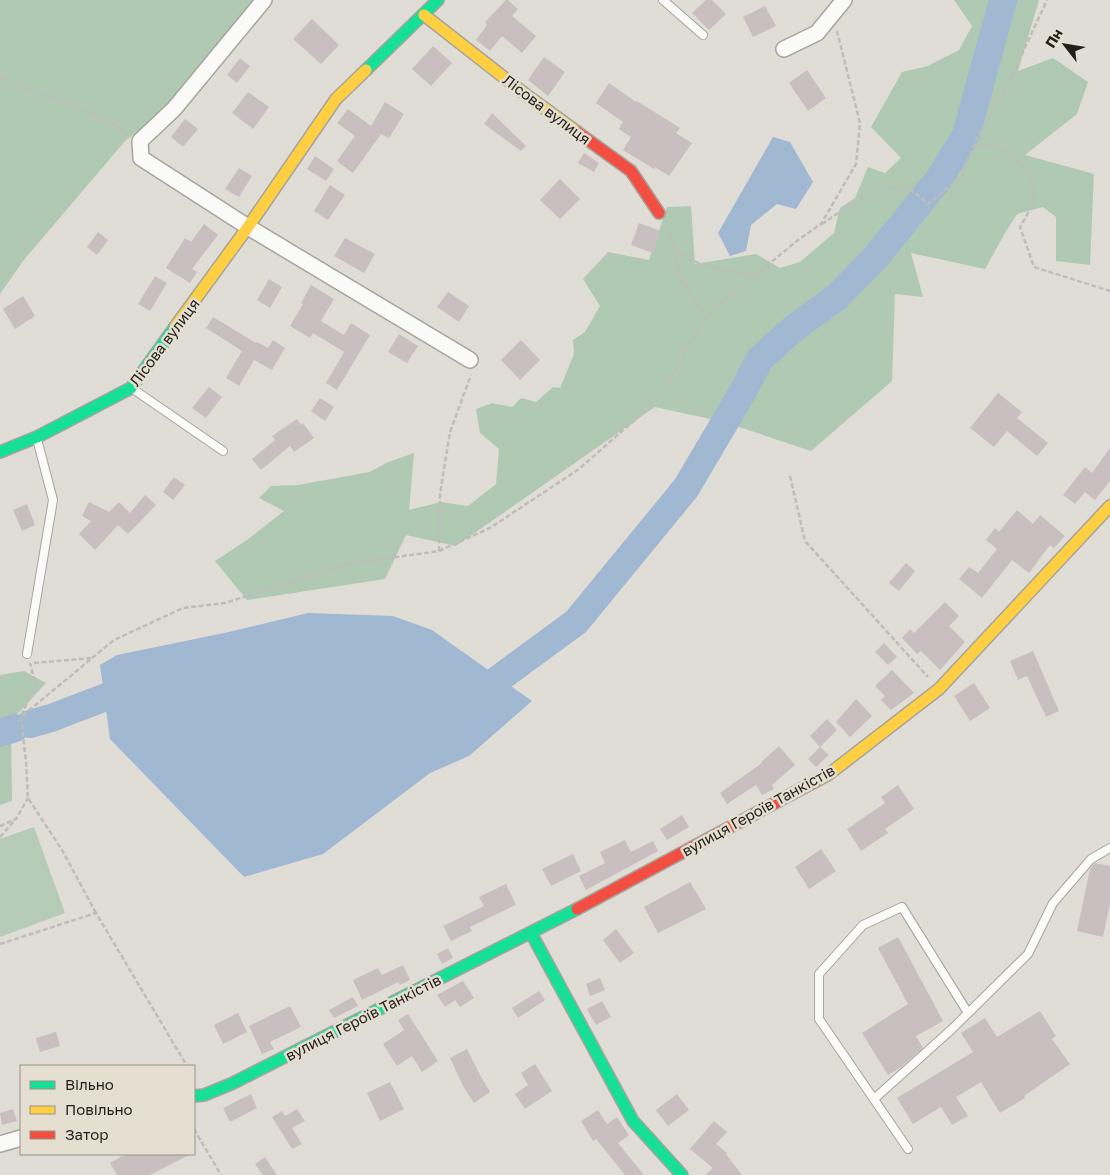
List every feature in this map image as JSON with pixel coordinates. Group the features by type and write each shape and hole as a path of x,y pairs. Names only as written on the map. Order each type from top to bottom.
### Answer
{"street":[{"path":"264,0 174,109 140,142 141,158 248,227 470,360"},
{"name":"Лісова вулиця","path":"0,452 37,438 132,388 248,227 336,99 438,0"},
{"path":"784,49 817,33 844,0"},
{"name":"Лісова вулиця","path":"424,15 530,97 631,171 660,213"},
{"name":"вулиця Героїв Танкістів","path":"195,1096 204,1095 231,1084 531,933 829,774 939,689 1110,506"},
{"path":"531,933 633,1121 682,1175"},
{"path":"0,1144 20,1138"}],"lane":[{"path":"663,0 703,35"},
{"path":"132,388 222,451"},
{"path":"27,654 53,500 37,438"},
{"path":"874,1099 968,1013 1028,954 1053,903 1091,859 1110,848"},
{"path":"908,1149 819,1019 819,974 863,925 902,907 968,1013"}],"path":[{"path":"21,717 114,640 183,608 225,603 347,564 439,551 490,528 579,469 638,417 666,388 706,316 798,240 873,191 903,187 928,204 961,177 974,144 1004,93 1047,0"},
{"path":"820,224 856,164 860,122 833,15"},
{"path":"0,78 100,116 140,142"},
{"path":"974,144 996,146 1012,156 1029,174 1034,195 1028,213 1020,227 1034,267 1110,291"},
{"path":"660,213 675,248 680,278 706,316"},
{"path":"675,248 685,258 712,268 755,276"},
{"path":"439,551 440,494 450,432 472,373 470,360"},
{"path":"790,476 806,541 939,689"},
{"path":"91,658 30,663 36,686 21,717 28,798 62,850 96,913 186,1065"},
{"path":"0,837 16,819 28,798"},
{"path":"0,826 16,819"},
{"path":"0,944 96,913"},
{"path":"195,1131 221,1175"}],"green space":[{"path":"0,0 257,0 185,95 125,141 23,261 0,294"},
{"path":"954,0 1039,0 1018,71 1053,58 1088,82 1077,114 1025,155 1094,174 1090,265 1056,261 1056,217 1043,207 1017,214 985,269 911,253 923,297 895,294 892,381 811,451 724,422 655,407 456,546 406,535 385,579 247,600 215,561 247,540 284,511 259,498 271,486 298,485 370,472 386,463 414,453 409,510 441,502 468,506 496,484 499,449 480,433 476,409 492,403 512,407 521,398 536,402 553,387 560,388 574,354 573,340 585,332 600,306 583,279 608,252 649,260 667,207 691,206 695,264 756,254 780,268 800,262 834,233 840,208 855,198 868,167 885,173 901,158 871,127 902,72 928,66 959,50 972,26"},
{"path":"24,671 46,683 11,721 12,801 0,805 0,675"},
{"path":"34,827 65,913 0,937 0,839"}],"water":[{"path":"773,137 790,142 813,182 796,209 777,204 751,225 746,251 730,256 718,233"},
{"path":"308,613 393,616 432,630 532,701 469,756 430,773 323,854 244,877 110,739 100,665 117,655 229,632"}],"building":[{"path":"506,0 518,9 512,16 536,36 522,53 502,36 490,51 476,40 487,25 485,22"},
{"path":"706,0 712,0 726,14 709,30 692,13"},
{"path":"765,6 776,26 753,37 743,17"},
{"path":"312,19 339,45 321,64 293,39"},
{"path":"433,46 452,63 431,86 412,69"},
{"path":"544,57 565,72 548,96 528,80"},
{"path":"240,58 250,66 237,83 227,75"},
{"path":"807,70 826,98 808,111 789,83"},
{"path":"609,83 636,102 680,128 676,133 692,143 669,176 623,150 631,137 619,129 623,122 596,103"},
{"path":"248,92 269,107 253,129 232,113"},
{"path":"385,102 404,114 389,138 381,134 353,173 337,161 355,136 337,123 348,109 371,126"},
{"path":"492,113 526,146 521,151 484,124"},
{"path":"185,119 198,129 183,147 171,137"},
{"path":"584,153 599,163 594,172 578,163"},
{"path":"315,156 334,169 326,181 307,169"},
{"path":"239,168 252,176 239,197 225,189"},
{"path":"560,179 580,199 560,219 540,200"},
{"path":"330,185 345,195 328,220 314,211"},
{"path":"639,223 661,231 653,253 631,245"},
{"path":"204,224 218,235 192,269 197,272 190,283 166,268 185,238 191,242"},
{"path":"98,232 108,240 97,255 87,247"},
{"path":"345,238 375,254 364,273 334,256"},
{"path":"155,276 167,283 150,311 138,304"},
{"path":"269,279 282,287 270,308 257,300"},
{"path":"311,285 334,299 321,321 344,335 351,323 370,335 337,390 326,383 344,352 313,333 310,338 290,326 303,304 301,303"},
{"path":"448,292 469,306 459,322 437,307"},
{"path":"23,296 35,316 15,329 3,309"},
{"path":"213,317 256,343 268,348 273,340 285,348 272,370 254,360 239,386 226,378 242,351 206,328"},
{"path":"399,334 418,346 407,363 388,352"},
{"path":"521,340 540,360 520,380 501,360"},
{"path":"209,387 222,397 206,418 192,408"},
{"path":"998,393 1022,412 1017,418 1048,443 1037,456 1007,431 994,447 970,428"},
{"path":"320,398 334,407 325,421 311,411"},
{"path":"297,419 301,425 303,423 314,438 294,452 290,446 261,470 252,459 275,440 272,436"},
{"path":"1110,448 1110,481 1095,500 1085,492 1075,504 1063,495 1085,467 1092,473"},
{"path":"174,477 185,485 173,500 163,492"},
{"path":"145,495 156,505 128,534 118,525 95,550 79,534 91,521 82,516 89,502 109,512 119,502 130,513"},
{"path":"27,504 35,525 22,531 13,510"},
{"path":"1017,510 1033,524 1040,515 1065,536 1054,548 1050,545 1029,573 1012,560 982,598 959,579 969,567 978,573 997,549 986,540 995,528 999,532"},
{"path":"906,563 915,571 899,591 889,583"},
{"path":"945,602 959,616 949,626 965,642 940,670 921,651 917,654 902,638 910,629 914,633"},
{"path":"884,643 897,657 888,665 875,652"},
{"path":"1033,651 1059,711 1046,717 1027,676 1018,680 1010,661"},
{"path":"892,670 914,693 891,710 881,700 885,696 875,686"},
{"path":"974,683 990,708 970,721 954,696"},
{"path":"856,699 872,716 850,737 836,722"},
{"path":"827,719 837,730 820,747 810,736"},
{"path":"779,746 795,765 772,785 774,789 762,795 756,785 727,804 720,793 762,763"},
{"path":"820,747 829,755 816,767 808,759"},
{"path":"898,785 914,809 885,829 888,833 861,851 847,829 885,803 881,797"},
{"path":"682,815 689,827 667,840 660,829"},
{"path":"625,840 631,852 653,841 658,851 586,890 579,876 605,863 600,852"},
{"path":"821,849 836,871 809,889 795,867"},
{"path":"573,854 581,871 551,886 542,869"},
{"path":"1095,863 1110,866 1110,904 1103,937 1077,931 1090,869"},
{"path":"690,882 706,909 658,933 644,907"},
{"path":"506,884 516,905 470,927 472,931 451,941 443,926 484,906 479,897"},
{"path":"616,929 634,953 620,963 603,940"},
{"path":"898,937 943,1021 916,1036 923,1048 901,1067 888,1075 862,1033 908,1004 878,948"},
{"path":"448,948 453,958 442,964 437,954"},
{"path":"403,965 410,980 400,985 398,982 362,1000 353,980 378,968 382,975"},
{"path":"600,978 605,990 590,996 586,984"},
{"path":"463,981 474,998 460,1007 455,1000 445,1007 437,995"},
{"path":"539,991 545,1000 518,1018 512,1008"},
{"path":"353,997 358,1006 334,1018 329,1010"},
{"path":"602,1001 611,1017 596,1025 587,1009"},
{"path":"290,1006 301,1027 270,1042 274,1049 262,1054 249,1026"},
{"path":"1040,1011 1056,1036 1052,1039 1070,1064 1024,1096 1025,1098 1000,1113 981,1082 956,1097 968,1116 952,1125 941,1107 913,1124 897,1098 973,1052 961,1033 985,1018 997,1037"},
{"path":"238,1013 247,1032 223,1044 214,1025"},
{"path":"408,1014 438,1061 422,1072 412,1056 397,1066 383,1044 404,1030 398,1020"},
{"path":"56,1032 60,1046 40,1052 36,1038"},
{"path":"467,1049 490,1092 474,1103 464,1088 450,1058"},
{"path":"535,1064 552,1091 525,1109 515,1094 528,1085 521,1073"},
{"path":"390,1082 404,1109 380,1121 367,1093"},
{"path":"251,1094 257,1108 230,1122 223,1108"},
{"path":"677,1094 689,1110 668,1126 656,1110"},
{"path":"13,1109 17,1121 2,1125 0,1113"},
{"path":"297,1109 305,1121 292,1128 302,1144 292,1149 272,1117 282,1111 285,1116"},
{"path":"598,1110 607,1124 617,1117 629,1135 618,1143 644,1175 625,1175 596,1139 593,1141 581,1121"},
{"path":"714,1121 727,1132 716,1144 727,1153 742,1175 705,1175 713,1168 690,1149"},
{"path":"124,1155 189,1155 150,1175 117,1175 110,1163"},
{"path":"265,1157 277,1175 263,1175 255,1164"}],"waterway":[{"path":"469,696 478,694 576,622 686,488 760,359 793,329 837,297 875,258 939,179 966,135 1003,0"},
{"path":"30,724 114,694 137,707"},
{"path":"0,733 15,728"}],"traffic: fast":[{"path":"366,70 438,0"},
{"path":"0,452 37,437 131,388 175,327"},
{"path":"195,1096 204,1095 231,1084 577,909"},
{"path":"531,933 633,1121 682,1175"}],"traffic: slow":[{"path":"424,15 577,132"},
{"path":"175,327 248,227 336,99 366,70"},
{"path":"816,781 829,774 939,689 1110,506"}],"traffic: jam":[{"path":"577,132 631,171 659,213"},
{"path":"577,909 816,781"}]}
